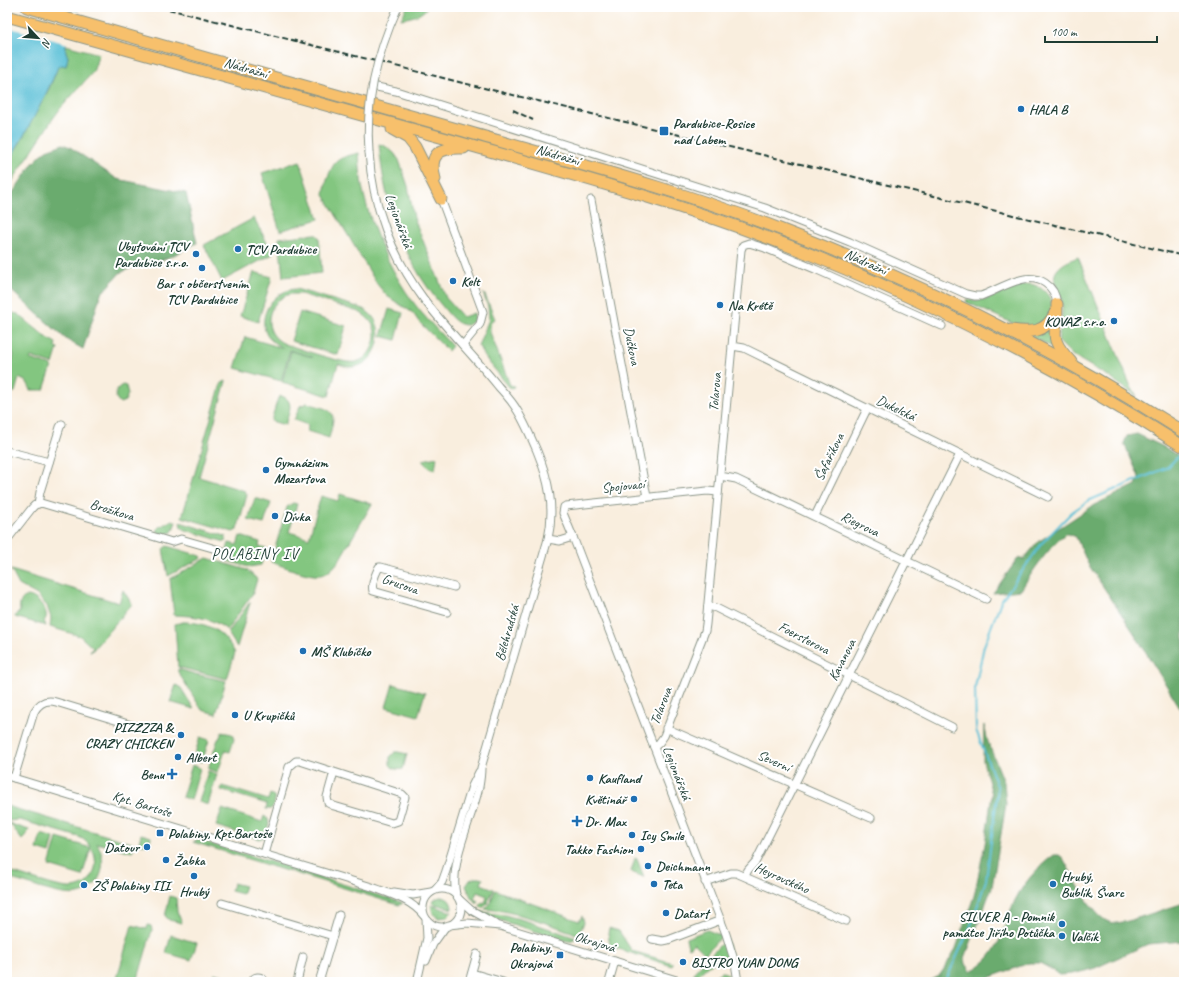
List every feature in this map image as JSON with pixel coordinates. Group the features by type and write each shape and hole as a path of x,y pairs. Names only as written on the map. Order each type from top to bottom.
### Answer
{"main road":[{"name":"Nádražní","path":"27,7 577,163 739,214 853,259 947,301 1078,369"},
{"name":"Nádražní","path":"7,16 483,150 658,201 747,230 842,268 982,333 1061,374 1184,447"},
{"path":"372,118 404,135 411,142 441,199"},
{"path":"441,199 433,170 434,159 438,153 449,148 483,150"},
{"path":"1004,330 1027,332 1041,329 1051,320 1056,312 1057,304"},
{"path":"1057,304 1054,332 1056,342 1059,349 1078,369 1181,430"}],"street":[{"name":"Legionářská","path":"398,7 384,40 372,86 368,117 371,179 377,204 397,256 423,298 511,401 526,424 544,470 551,494 551,505"},
{"path":"372,86 396,91 765,208 850,242 966,294 981,296 1020,280 1031,278 1039,280 1049,286 1056,296 1057,304"},
{"path":"441,199 483,312 482,320 478,329 463,345"},
{"name":"Duškova","path":"591,200 647,497"},
{"name":"Tolarova","path":"654,747 659,743 666,728 705,631 742,245 746,243 765,248 942,326"},
{"name":"Dukelská","path":"732,346 744,348 1048,497"},
{"name":"Šafaříkova","path":"815,516 867,409"},
{"path":"7,540 38,500 62,424"},
{"path":"7,450 49,462"},
{"name":"Kavanova","path":"745,876 756,861 960,454"},
{"name":"Riegrova","path":"720,476 736,479 986,599"},
{"name":"Spojovací","path":"573,537 563,513 564,507 566,506 708,491 718,492"},
{"name":"Brožíkova","path":"38,500 45,504 172,542 181,539 223,551"},
{"name":"Bělehradská","path":"418,982 427,938 423,903 425,897 434,890 444,876 472,786 481,768 548,539 551,505"},
{"name":"Legionářská","path":"573,537 726,934 735,963 738,979"},
{"path":"548,539 560,541 573,537"},
{"name":"Grusova","path":"447,612 374,591 372,587 377,570 381,567 454,587"},
{"name":"Foersterova","path":"708,606 716,608 952,727"},
{"name":"Kpt. Bartoše","path":"138,727 56,702 43,702 34,712 10,777 372,887 407,901 418,909 425,917"},
{"name":"Severní","path":"666,728 871,818"},
{"path":"264,854 291,764 296,761 300,761 334,772 404,795 405,799 398,821 392,823 328,803 327,797 334,772"},
{"name":"Bělehradská","path":"418,982 433,944 448,925 455,921 459,915 461,908 454,886 456,865 479,788 481,768"},
{"name":"Heyrovského","path":"705,882 732,872 745,876 846,921"},
{"name":"Kpt. Bartoše","path":"372,887 413,895 425,894 434,890"},
{"path":"434,890 442,888 457,896"},
{"name":"Okrajová","path":"457,896 471,910 500,926"},
{"path":"222,903 333,936"},
{"path":"319,982 339,915"},
{"path":"425,917 437,926 448,925"},
{"path":"652,939 663,941 668,940 720,920"},
{"name":"Okrajová","path":"448,925 467,923 500,926 683,982"},
{"path":"469,982 477,954"},
{"path":"296,982 304,957"},
{"path":"608,982 615,961"},
{"path":"472,973 503,982"},
{"path":"252,982 254,978 258,977 262,978 265,982"}],"green space":[{"path":"407,7 428,7 419,14 401,19"},
{"path":"66,45 99,54 93,72 60,109 7,189 7,163 20,143 50,87 58,67 62,65 66,66 68,57"},
{"path":"63,144 70,147 117,179 186,193 197,243 172,256 131,268 120,273 101,294 83,349 67,340 7,287 7,201 33,163 46,150"},
{"path":"379,144 388,148 399,160 408,186 414,218 446,298 463,317 474,313 475,320 468,325 456,322 447,312 416,270 406,250 385,188"},
{"path":"359,153 361,182 366,203 384,253 411,299 452,346 448,351 419,322 413,313 387,296 377,284 324,195 328,178 335,163 349,155"},
{"path":"300,161 319,219 280,231 262,173"},
{"name":"TCV Pardubice","path":"254,218 273,254 222,281 204,245"},
{"path":"315,234 319,237 322,273 283,277 279,238"},
{"path":"1078,257 1131,387 1137,396 1106,375 1072,355 1058,341 1062,317 1062,300 1054,277 1061,266"},
{"path":"254,272 272,277 258,322 240,316"},
{"path":"1030,284 1035,285 1045,291 1051,300 1052,306 1048,317 1032,328 1021,327 966,302 967,299 987,299 1017,286"},
{"path":"296,289 361,308 373,317 377,324 379,333 378,341 372,356 366,362 358,366 348,367 338,364 329,396 282,382 291,351 313,357 290,350 281,381 235,368 245,337 283,348 268,337 264,321 265,313 274,299 288,290","holes":["290,294 301,294 359,312 365,316 373,325 375,332 370,352 364,358 356,362 342,361 321,356 285,344 277,339 272,333 269,325 271,310 282,298"]},
{"path":"483,293 495,319 492,320 490,325 490,332 510,385 514,386 512,389 483,355 478,346 489,319 488,307"},
{"path":"389,309 403,313 396,340 381,336"},
{"path":"7,312 18,314 46,337 56,343 55,347 58,348 53,364 31,357 30,359 52,366 44,390 31,390 27,382 19,378 15,392 7,394 7,377 14,354 7,351 7,332 10,322 7,321"},
{"path":"300,312 346,326 338,355 291,341"},
{"path":"1051,326 1055,349 1031,336"},
{"path":"226,381 199,477 245,491 247,495 237,530 233,532 182,517 220,387 222,383"},
{"path":"123,385 126,386 128,394 125,401 120,403 116,398 116,394 118,388"},
{"path":"281,396 286,398 290,404 285,425 271,421 278,398"},
{"path":"307,403 328,410 333,416 329,438 307,431 308,425 294,420 300,406"},
{"path":"1137,434 1166,448 1184,460 1184,714 1134,633 1088,564 1076,537 1065,534 1058,540 1041,560 1021,590 993,593 1019,557 1023,560 1038,542 1094,505 1136,485 1139,477 1124,443 1127,436"},
{"path":"437,457 435,470 423,462 423,460"},
{"path":"340,494 372,504 338,562 328,572 320,575 309,574 271,562 287,507 293,503 297,504 289,532 309,538 321,496 338,501"},
{"path":"255,498 271,503 264,524 248,520"},
{"path":"172,520 176,522 172,532 165,534 157,532 158,528"},
{"path":"180,522 225,536 225,542 183,529"},
{"path":"240,536 260,542 259,546 266,548 261,565 249,567 224,560 229,543 237,545"},
{"path":"167,546 201,556 202,558 168,576 163,549"},
{"path":"207,558 247,570 257,579 253,593 227,630 215,622 208,620 174,615 170,579"},
{"path":"11,570 119,603 123,590 132,604 90,652 93,648 80,636 50,627 51,618 47,606 37,595 19,585"},
{"path":"27,596 39,602 45,610 46,618 44,621 46,626 15,617 17,613 20,612 21,601"},
{"path":"250,603 237,647 228,633"},
{"path":"192,622 214,629 231,645 235,653 227,679 178,667 175,624"},
{"path":"178,669 226,681 216,714 202,710 178,672"},
{"path":"393,684 425,693 418,716 386,707"},
{"path":"176,685 181,688 194,709 170,702"},
{"path":"984,725 988,742 1004,782 1006,804 992,887 965,958 966,964 971,971 981,965 994,951 1019,892 1035,872 1054,855 1059,855 1063,858 1089,903 1096,912 1111,923 1128,921 1184,903 1184,941 1148,944 1093,969 1072,974 1059,975 1040,963 1029,963 977,982 928,982 939,976 956,948 974,896 985,844 992,794 983,761"},
{"path":"222,732 232,734 234,739 230,752 225,751 218,772 208,769 218,739"},
{"path":"200,737 209,740 202,762 193,760"},
{"path":"395,752 407,754 403,769 395,769 390,764 390,757"},
{"path":"192,765 200,768 191,800 182,797"},
{"path":"208,771 217,774 208,805 199,802"},
{"path":"222,786 268,800 270,794 274,796 275,799 274,806 271,809 266,809 267,804 221,790"},
{"path":"7,806 135,844 132,852 97,843 101,851 103,865 99,878 87,891 72,895 39,888 7,878 7,871 66,888 82,886 89,881 93,874 95,857 92,849 87,842 79,837 20,820 7,821"},
{"path":"222,809 262,822 264,816 268,819 269,823 265,837 259,839 216,826"},
{"path":"10,823 29,830 22,840 11,825 9,825"},
{"path":"41,834 54,838 50,853 37,849"},
{"path":"141,834 151,837 149,846 139,843"},
{"path":"57,838 91,848 82,876 49,866"},
{"path":"198,840 289,867 290,872 193,842"},
{"path":"635,858 637,859 644,877 631,872"},
{"path":"291,868 403,903 399,905 292,872"},
{"path":"474,878 483,879 481,884 494,889 487,904 483,908 480,906 482,902 485,903 487,896 477,892 474,899 478,901 477,904 471,897 466,886 470,880"},
{"path":"233,883 245,886 242,894 231,891"},
{"path":"495,890 579,921 582,916 584,922 579,935 525,916 485,909 490,904"},
{"path":"170,896 176,898 177,911 182,923 169,920 165,916"},
{"path":"440,897 449,900 452,909 432,903 435,899"},
{"path":"431,905 452,912 447,917 439,918 433,914"},
{"path":"481,912 505,915 527,921 576,938 567,941 486,916"},
{"path":"132,925 147,929 148,925 151,926 152,930 137,982 116,982"},
{"path":"609,928 619,931 632,951 673,963 672,966 610,946 608,933"},
{"path":"707,930 722,936 705,954 694,943 689,948 688,947 686,938"},
{"path":"171,935 197,943 191,960 166,953"},
{"path":"726,939 733,964 718,961 710,965 698,975 693,973"},
{"path":"721,972 728,975 731,982 705,982"},
{"path":"214,973 229,977 228,982 212,982"}],"water":[{"path":"7,7 79,7 65,48 68,57 66,66 62,65 58,67 35,116 7,163"}],"pier":[{"path":"7,7 63,7 80,12 68,44 7,27"}],"waterway":[{"path":"945,982 970,928 986,880 998,788 976,730 975,687 984,646 1001,601 1042,543 1072,512 1088,501 1168,467 1183,451"}],"railway":[{"path":"160,7 463,83 1184,256"},
{"path":"513,110 533,120"}],"place":[{"name":"HALA B","path":"1021,109"},
{"name":"Pardubice-Rosice nad Labem","path":"664,131"},
{"name":"TCV Pardubice","path":"238,249"},
{"name":"Ubytování TCV Pardubice s.r.o.","path":"196,254"},
{"name":"Bar s občerstvením TCV Pardubice","path":"202,268"},
{"name":"Kelt","path":"453,281"},
{"name":"Na Krétě","path":"720,305"},
{"name":"KOVAZ s.r.o.","path":"1114,321"},
{"name":"Gymnázium Mozartova","path":"266,470"},
{"name":"Dívka","path":"275,516"},
{"name":"MŠ Klubíčko","path":"303,651"},
{"name":"U Krupičků","path":"235,715"},
{"name":"PIZZZZA & CRAZY CHICKEN","path":"181,735"},
{"name":"Albert","path":"178,757"},
{"name":"Benu","path":"172,774"},
{"name":"Kaufland","path":"590,778"},
{"name":"Květinář","path":"634,799"},
{"name":"Dr. Max","path":"577,821"},
{"name":"Polabiny, Kpt.Bartoše","path":"160,833"},
{"name":"Icy Smile","path":"632,835"},
{"name":"Datour","path":"147,847"},
{"name":"Takko Fashion","path":"641,849"},
{"name":"Žabka","path":"166,860"},
{"name":"Deichmann","path":"648,866"},
{"name":"Hrubý","path":"194,876"},
{"name":"Teta","path":"654,884"},
{"name":"Hrubý, Bublík, Švarc","path":"1053,884"},
{"name":"ZŠ Polabiny III","path":"84,885"},
{"name":"Datart","path":"666,913"},
{"name":"SILVER A - Pomnik památce Jiřího Potůčka","path":"1062,924"},
{"name":"Valčík","path":"1062,936"},
{"name":"Polabiny, Okrajová","path":"560,955"},
{"name":"BISTRO YUAN DONG","path":"683,962"}],"district":[{"name":"POLABINY IV","path":"255,554"}]}
